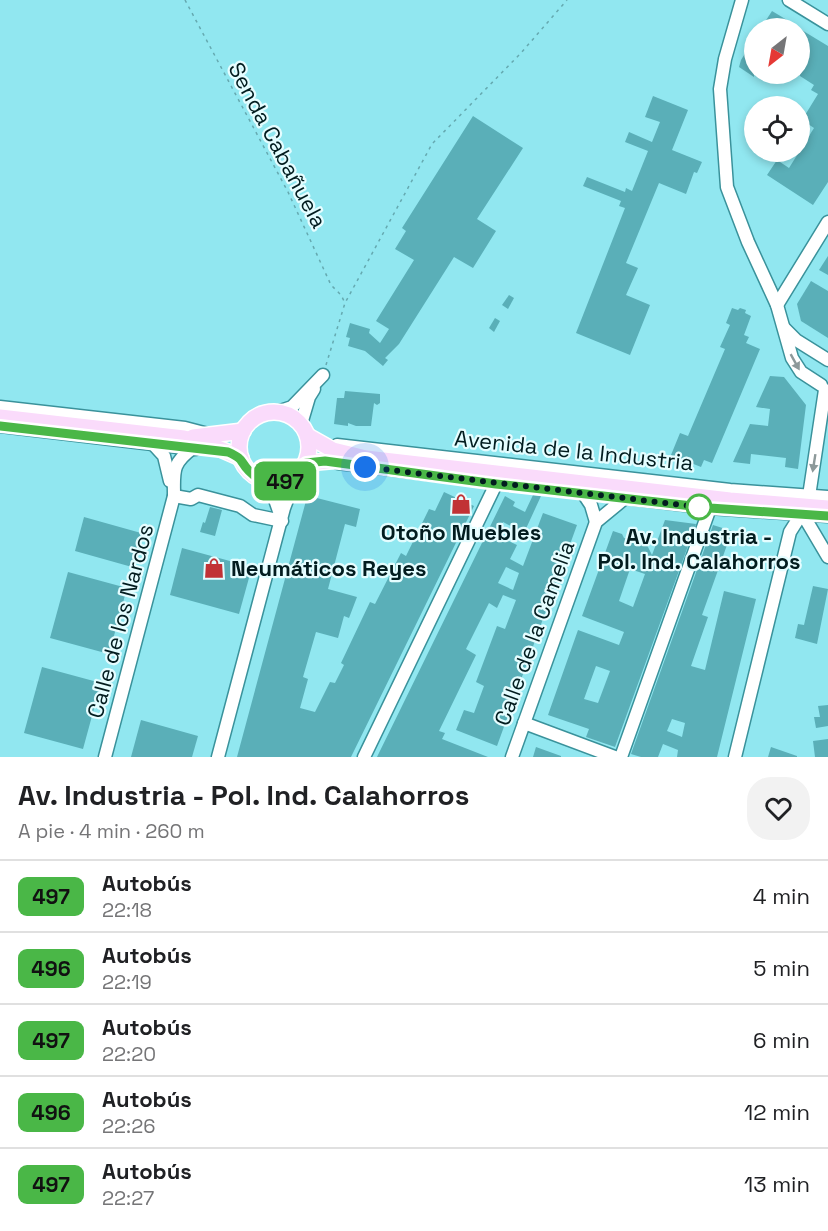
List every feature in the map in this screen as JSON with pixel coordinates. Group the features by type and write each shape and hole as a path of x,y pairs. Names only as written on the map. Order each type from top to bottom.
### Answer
{"main road":[{"path":"0,417 209,444 235,455 248,470 259,478 272,482 285,480 301,468 309,450 308,434 290,416 277,412 264,414 252,421 243,431 235,455"},
{"path":"189,443 209,434 243,431"},
{"name":"Avenida de la Industria","path":"308,434 333,450 366,458 730,500 828,508"},
{"name":"Avenida de la Industria","path":"301,468 325,461 366,458"}],"street":[{"path":"742,0 724,59 720,89 727,187 748,242 777,305 792,358 801,372 825,388"},
{"path":"789,0 828,24"},
{"path":"777,305 828,222"},
{"path":"784,328 796,340 828,362 820,373 825,388 808,496"},
{"path":"277,412 292,407 323,375"},
{"path":"308,434 309,397 323,375"},
{"path":"0,407 185,428 209,434"},
{"path":"0,426 153,444 189,443"},
{"name":"Avenida de la Industria","path":"308,434 366,449 730,490 828,497"},
{"name":"Calle de los Nardos","path":"105,757 174,496 176,465 189,443"},
{"name":"Calle de los Nardos","path":"153,444 164,456 174,496"},
{"name":"Avenida de la Industria","path":"325,461 496,484 710,508 828,516"},
{"path":"218,757 284,508 301,468"},
{"path":"264,480 272,488 282,521"},
{"path":"364,757 496,484"},
{"name":"Calle de la Camelia","path":"583,493 591,504 596,522"},
{"path":"174,496 191,500 198,495 240,506 253,515 282,521"},
{"name":"Calle de la Camelia","path":"512,757 596,522 625,498"},
{"path":"621,757 710,508"},
{"path":"735,757 790,532 801,513 828,557"},
{"path":"524,723 615,757"}],"path":[{"name":"Senda Cabañuela","path":"185,0 288,192 331,285 341,294 345,303"},
{"path":"323,375 345,303 432,144 521,53 567,0"}],"building":[{"path":"772,11 784,18 767,18"},
{"path":"810,35 828,46 828,182 813,205 767,175 776,162 789,168 793,162 810,162 810,134 814,128 810,125 810,107 818,94 811,90 814,85 810,82"},
{"path":"744,55 744,70 739,67"},
{"path":"653,96 688,110 672,150 702,162 697,173 694,172 686,194 659,183 626,263 638,268 626,295 650,305 630,355 576,333 625,208 619,206 621,201 583,186 587,177 625,192 626,188 632,191 648,151 625,142 629,132 652,142 660,122 645,117"},
{"path":"473,116 523,148 477,219 496,231 473,268 454,257 399,344 385,358 388,360 383,366 365,351 348,346 350,338 346,337 350,323 370,329 369,333 380,343 389,329 376,321 414,260 395,249 406,231 402,228"},
{"path":"828,256 828,275 819,270"},
{"path":"811,281 828,291 828,338 801,321 797,304"},
{"path":"509,295 514,298 508,309 502,305"},
{"path":"732,308 746,310 745,313 751,316 744,335 749,337 746,343 760,349 712,463 704,460 701,467 671,455 680,433 688,436 725,349 720,347 730,325 726,323"},
{"path":"495,318 500,321 494,332 489,328"},
{"path":"770,376 784,377 806,405 798,469 785,467 786,458 751,454 750,464 733,462 750,424 768,426 770,409 756,407"},
{"path":"345,391 380,394 380,403 377,405 374,403 371,426 334,424 337,398 344,398"},
{"path":"444,492 474,506 351,757 237,757 307,497 360,509 356,527 345,524 328,589 357,597 349,618 344,616 338,638 316,632 303,677 308,679 300,708 315,712 330,682 335,683 344,665 341,663 370,602 375,604 401,553 406,556 429,509 435,511"},
{"path":"533,495 541,496 524,533 503,522 496,535 517,545 510,559 523,566 543,513 577,525 497,746 456,730 464,710 474,713 484,686 476,682 497,626 505,629 516,600 503,595 497,608 489,603 466,649 476,655 439,731 445,733 442,739 488,757 377,757 505,496 515,502 513,506 525,512","holes":["506,567 519,573 513,590 498,583"]},
{"path":"210,507 222,510 215,536 200,532"},
{"path":"84,517 141,533 132,567 75,551"},
{"path":"665,520 696,524 615,747 586,737 589,729 548,715 578,630 619,645 624,632 582,616 613,531 622,534 624,538 646,543 652,555","holes":["630,569 645,574 633,607 619,601","596,666 610,671 598,703 584,699"]},
{"path":"713,525 732,531 702,615 708,617 691,666 705,670 724,591 756,599 717,757 677,757 678,750 663,744 658,757 641,757 631,754","holes":["672,719 685,723 682,737 667,731"]},
{"path":"182,548 252,567 239,614 170,595"},
{"path":"68,572 127,588 109,654 50,638"},
{"path":"813,586 828,589 817,644 795,638 798,624 804,625"},
{"path":"42,667 101,683 83,749 24,733"},
{"path":"828,705 828,726 816,728 814,717 820,717 818,706"},
{"path":"141,720 198,736 192,757 131,757"},
{"path":"828,739 828,757 815,757 813,741"},
{"path":"536,747 561,756 561,757 533,757"},
{"path":"771,747 797,756 797,757 768,757"}],"bus line":[{"name":"497","path":"0,426 228,452 241,458 248,470 259,478 272,482 285,480 297,474 306,463 325,461 496,484 710,508 828,516"}],"place":[{"name":"Otoño Muebles","path":"461,504"},
{"name":"Av. Industria - Pol. Ind. Calahorros","path":"699,507"},
{"name":"Neumáticos Reyes","path":"214,568"}],"route":[{"path":"365,467 699,507"}]}
